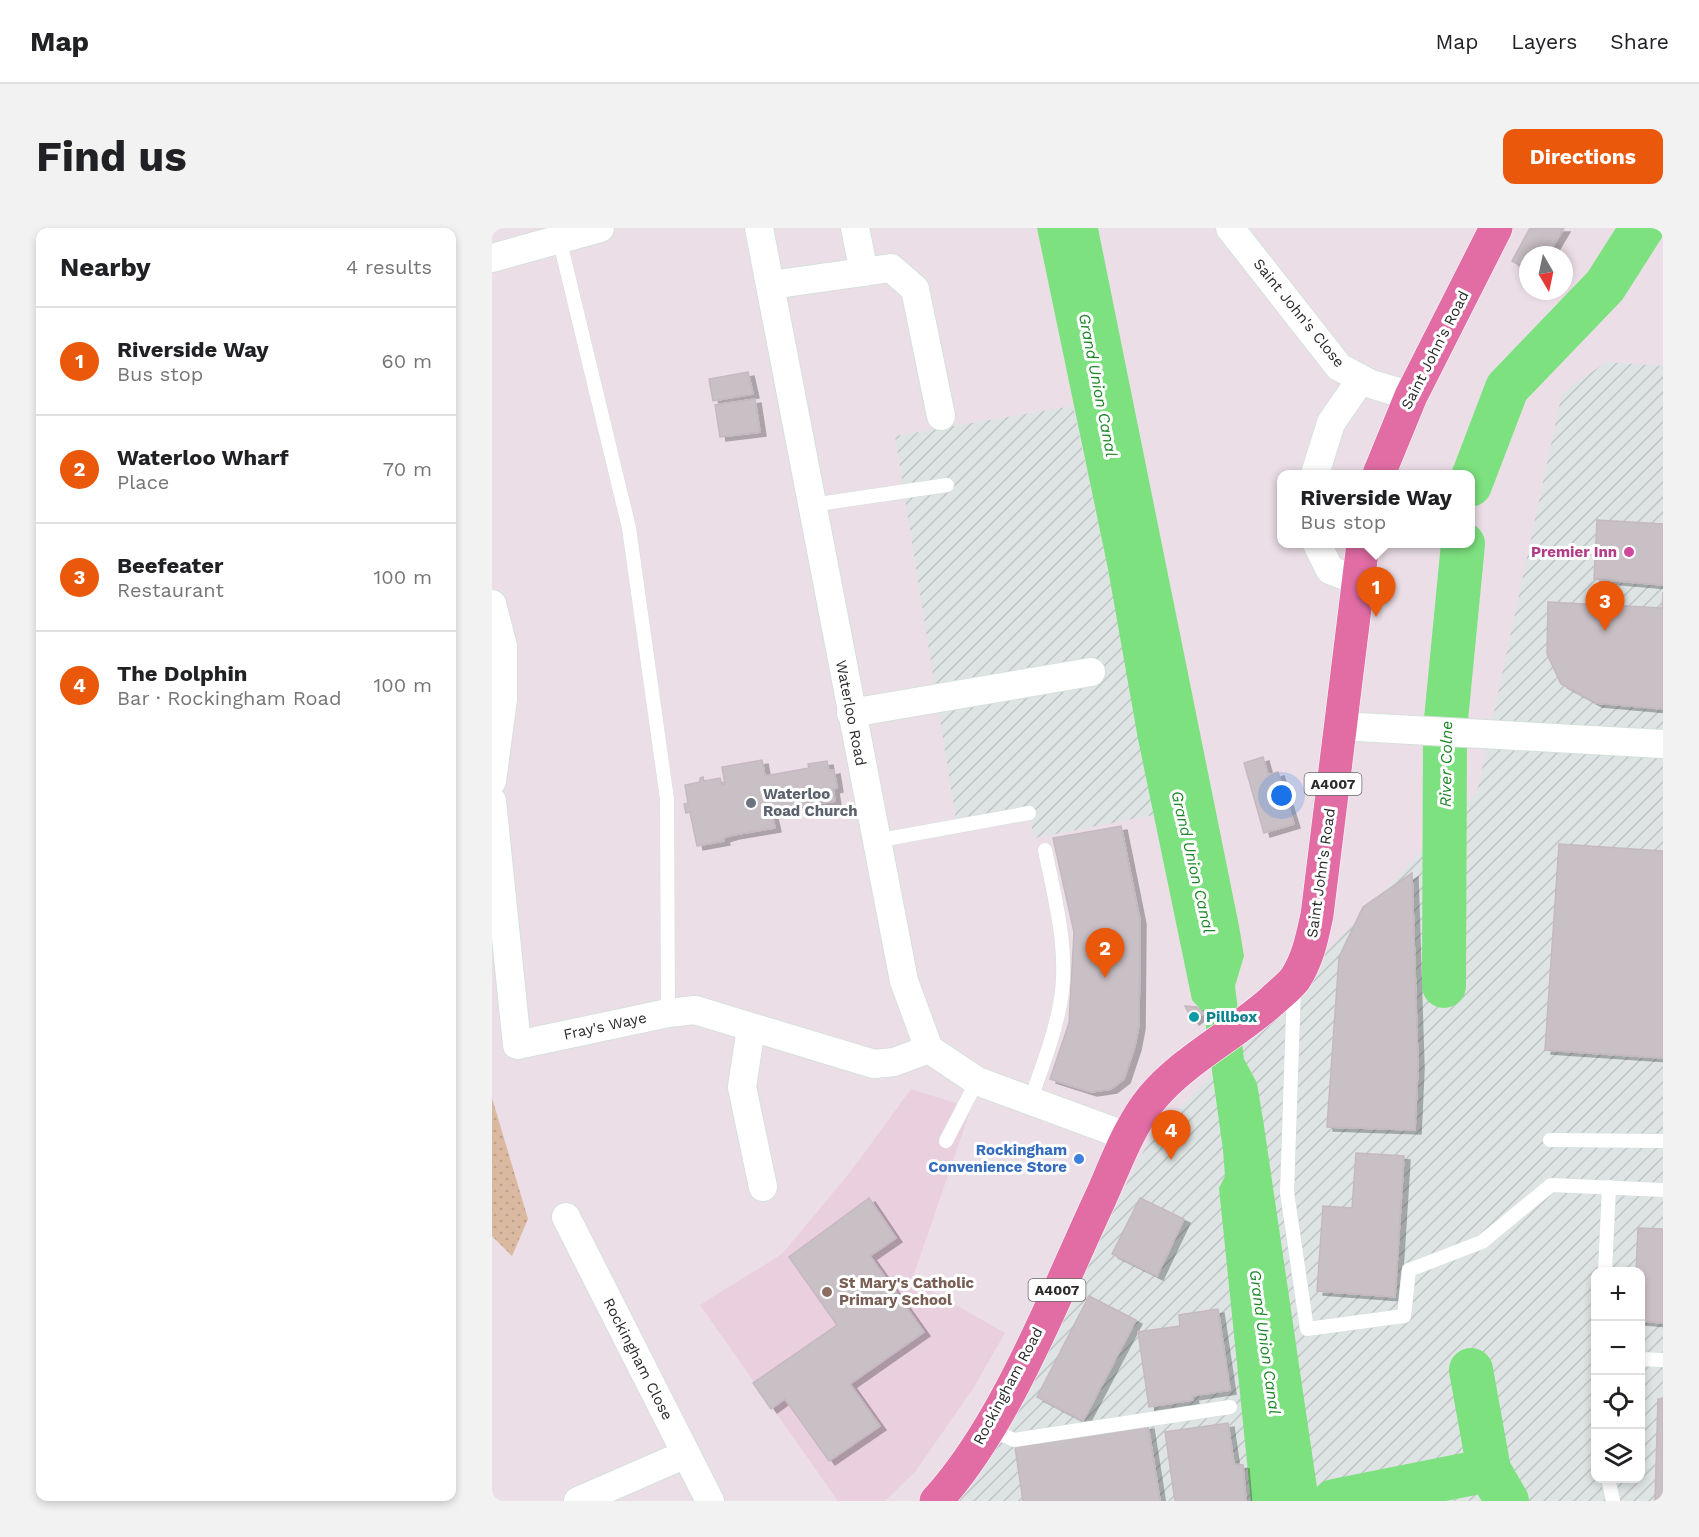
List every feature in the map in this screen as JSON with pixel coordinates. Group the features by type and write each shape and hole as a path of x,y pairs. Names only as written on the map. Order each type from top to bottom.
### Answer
{"main road":[{"name":"Saint John's Road","path":"1381,470 1411,396 1497,228"},
{"name":"Saint John's Road","path":"1174,1077 1264,1008 1294,981 1309,953 1317,915 1362,548"},
{"name":"Rockingham Road","path":"936,1501 955,1480 988,1428 1023,1364 1129,1137 1152,1099 1174,1077"}],"street":[{"path":"492,258 600,228"},
{"name":"Waterloo Road","path":"759,228 903,981 929,1049"},
{"path":"855,228 864,272"},
{"name":"Saint John's Close","path":"1230,228 1339,367 1361,379 1411,396"},
{"path":"771,285 891,268 915,289 941,416"},
{"path":"1316,470 1331,423 1361,379"},
{"path":"1319,548 1330,570 1358,581"},
{"path":"492,604 503,646 503,699 492,781"},
{"path":"851,713 1091,672"},
{"path":"1340,726 1663,744"},
{"name":"Fray's Waye","path":"492,801 517,1045 668,1012 695,1010 874,1064 894,1062 929,1049"},
{"path":"751,1028 742,1087 763,1187"},
{"path":"929,1049 978,1081 1129,1137"},
{"name":"Rockingham Close","path":"566,1217 710,1501"},
{"path":"578,1501 686,1454"}],"lane":[{"path":"559,238 629,528 668,799 668,1012"},
{"path":"812,505 947,485"},
{"path":"875,841 1029,813"},
{"path":"1030,1101 1060,1004 1062,972 1057,911 1045,850"},
{"path":"1294,981 1287,1192 1307,1329 1404,1316 1409,1270 1482,1242 1551,1185 1663,1190"},
{"path":"946,1141 978,1081"},
{"path":"1550,1140 1663,1141"},
{"path":"1605,1267 1609,1187"},
{"path":"1645,1359 1663,1360"},
{"path":"988,1428 1014,1440 1230,1407"},
{"path":"1609,1483 1613,1501"}],"shaded area":[{"path":"1606,362 1663,366 1663,1501 956,1501 962,1496 1149,1141 1477,792 1562,393"},
{"path":"1073,406 1108,569 1154,815 1034,838 1028,808 956,820 895,436"},
{"name":"St Mary's Catholic Primary School","path":"911,1089 971,1108 912,1280 1005,1333 974,1387 915,1472 885,1501 838,1501 700,1305 782,1254 851,1171"},
{"path":"492,1098 528,1219 512,1256 492,1236"}],"water":[{"name":"Grand Union Canal","path":"1037,228 1098,228 1239,926 1244,956 1235,986 1244,1059 1257,1083 1319,1501 1251,1501 1219,1188 1225,1176 1223,1150 1204,1013 1192,1000 1138,739 1108,569"}],"building":[{"path":"1530,228 1564,228 1553,246 1520,246"},
{"path":"1519,248 1519,265 1512,261"},
{"path":"748,372 753,394 713,401 709,379"},
{"path":"755,399 760,432 720,437 715,405"},
{"name":"Premier Inn","path":"1597,520 1663,524 1663,585 1594,579"},
{"path":"1663,592 1663,709 1596,703 1561,684 1547,654 1548,602 1662,608"},
{"path":"1263,757 1268,775 1278,772 1294,824 1264,833 1244,763"},
{"name":"Waterloo Road Church","path":"762,760 765,776 809,768 808,764 827,761 829,771 834,770 837,788 833,789 835,801 771,810 775,828 733,835 723,838 724,841 697,846 690,812 686,813 684,804 688,803 685,785 700,782 700,778 703,777 704,781 720,778 722,785 725,784 722,767"},
{"path":"1121,826 1140,920 1139,1025 1124,1079 1111,1089 1091,1092 1050,1079 1069,1023 1074,932 1053,838"},
{"path":"1559,844 1663,851 1663,1058 1545,1050"},
{"path":"1412,873 1418,1065 1415,1130 1327,1127 1339,957 1363,907"},
{"name":"Pillbox","path":"1185,1006 1197,1007 1204,1013 1193,1021"},
{"path":"1356,1153 1404,1156 1395,1297 1317,1291 1323,1206 1352,1208"},
{"path":"869,1198 896,1238 870,1256 924,1332 850,1384 880,1426 829,1461 785,1399 771,1409 753,1383 837,1325 789,1257"},
{"path":"1140,1198 1184,1219 1157,1276 1112,1254"},
{"path":"1638,1228 1663,1229 1663,1323 1645,1321 1645,1267 1636,1267"},
{"path":"1089,1296 1136,1320 1083,1421 1037,1397"},
{"path":"1218,1309 1230,1390 1192,1396 1193,1400 1149,1407 1138,1332 1180,1326 1179,1315"},
{"path":"1658,1399 1663,1399 1663,1501 1655,1501"},
{"path":"1228,1423 1234,1464 1243,1465 1246,1501 1175,1501 1165,1432"},
{"path":"1148,1425 1160,1501 1023,1501 1015,1447"}],"waterway":[{"name":"River Colne","path":"1475,472 1507,388 1605,286 1642,228"},
{"name":"River Colne","path":"1444,986 1445,730 1463,548"},
{"name":"River Colne","path":"1471,1370 1489,1470 1507,1501"},
{"path":"1334,1501 1489,1470"}],"place":[{"name":"Premier Inn","path":"1629,552"},
{"name":"Riverside Way","path":"1376,617"},
{"name":"Beefeater","path":"1605,631"},
{"name":"Waterloo Road Church","path":"751,803"},
{"name":"Waterloo Wharf","path":"1105,978"},
{"name":"Pillbox","path":"1194,1017"},
{"name":"Rockingham Convenience Store","path":"1079,1159"},
{"name":"The Dolphin","path":"1171,1160"},
{"name":"St Mary's Catholic Primary School","path":"827,1292"}]}
